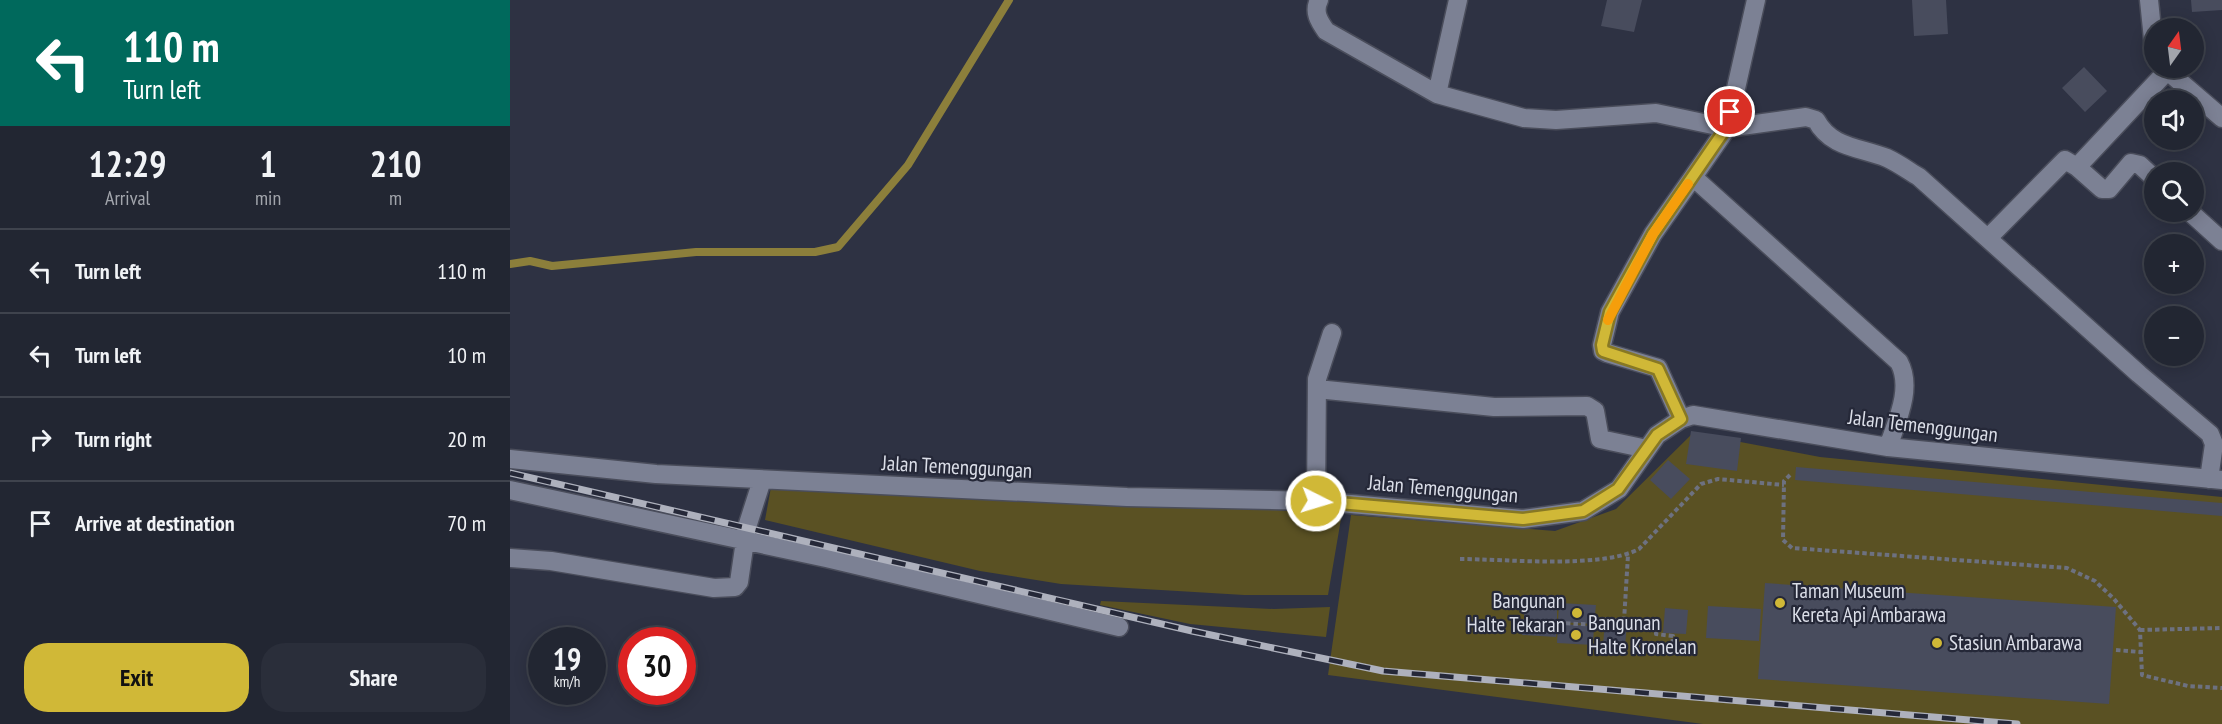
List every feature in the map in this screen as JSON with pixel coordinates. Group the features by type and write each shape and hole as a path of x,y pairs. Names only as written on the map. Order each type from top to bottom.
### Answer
{"street":[{"path":"1318,0 1317,18 1326,31 1437,94 1524,118 1556,120 1656,113 1726,128 1806,117 1816,120 1822,131 1834,142 1888,159 1919,177 2213,437 2216,480"},
{"path":"1437,94 1458,0"},
{"path":"1681,419 1658,369 1607,353 1602,345 1610,312 1653,234 1726,128 1756,0"},
{"path":"2149,0 2151,18"},
{"path":"2077,167 2157,78"},
{"path":"2175,78 2222,118"},
{"path":"1988,238 2065,160 2077,167 2102,189 2109,189 2131,162 2144,169"},
{"path":"1693,177 1899,362 1904,371 1903,404 1888,447"},
{"path":"2201,222 2222,241"},
{"path":"1316,501 1317,389 1320,365 1332,333"},
{"path":"1317,389 1494,407 1587,406 1595,411 1600,439 1647,449"},
{"name":"Jalan Temenggungan","path":"510,459 656,474 1127,497 1316,501 1523,519 1583,511 1618,489 1657,435 1681,419 1694,415 1888,447 2216,480"},
{"path":"510,558 551,561 727,589 735,587 739,582 745,541 762,480"},
{"path":"510,490 745,541 1119,627"}],"path":[{"path":"1790,475 1786,477 1784,484 1783,540 1792,548 2067,568 2094,581 2114,599 2140,630 2141,672 2147,678 2188,686 2222,688"},
{"path":"1460,559 1584,560 1628,555 1639,549 1701,484 1718,479 1784,484"},
{"path":"1624,621 1628,555"},
{"path":"1521,621 1600,625 1600,620 1656,623 1656,634 1673,636 1672,647"},
{"path":"2140,630 2222,628"},
{"path":"2116,650 2140,652"}],"shaded area":[{"name":"Taman Museum Kereta Api Ambarawa","path":"1693,433 1820,457 2222,497 2222,724 1703,724 1328,675 1351,515 1555,531 1616,509"},
{"path":"771,487 1342,513 1328,595 1244,595 1061,584 980,571 765,520"},
{"path":"1101,601 1274,609 1330,607 1326,637 1190,624 1100,605"}],"building":[{"path":"1607,0 1642,0 1634,32 1601,26"},
{"path":"1912,0 1946,0 1948,34 1914,36"},
{"path":"2191,0 2222,0 2222,10 2192,12"},
{"path":"2084,67 2107,91 2085,112 2062,88"},
{"path":"1691,431 1741,438 1737,471 1686,464"},
{"path":"1668,460 1690,479 1671,499 1650,480"},
{"path":"1796,467 2222,503 2222,516 1795,480"},
{"name":"Stasiun Ambarawa","path":"1765,583 2116,607 2109,704 1758,679"},
{"name":"Bangunan Halte Tekaran","path":"1559,603 1596,605 1594,624 1558,622"},
{"path":"1708,606 1761,609 1759,641 1706,638"},
{"path":"1524,607 1557,609 1557,622 1524,620"},
{"path":"1665,608 1688,610 1686,634 1663,633"},
{"path":"1523,622 1557,624 1556,637 1522,635"},
{"path":"1605,622 1627,624 1625,646 1603,644"},
{"name":"Bangunan Halte Kronelan","path":"1558,624 1594,626 1593,645 1557,643"}],"waterway":[{"path":"510,264 530,261 552,266 696,252 815,252 838,247 908,165 1009,0"}],"railway":[{"path":"510,473 1192,631 1383,671 2017,724"}],"slow traffic":[{"path":"1608,320 1610,312 1641,260 1653,234 1688,184"}],"place":[{"name":"Taman Museum Kereta Api Ambarawa","path":"1780,603"},
{"name":"Bangunan Halte Tekaran","path":"1577,613"},
{"name":"Bangunan Halte Kronelan","path":"1576,635"},
{"name":"Stasiun Ambarawa","path":"1937,643"}],"route":[{"path":"1316,501 1523,519 1583,511 1618,489 1657,435 1681,419 1658,369 1603,351 1602,345 1610,312 1641,260 1653,234 1726,128 1730,112"}]}
